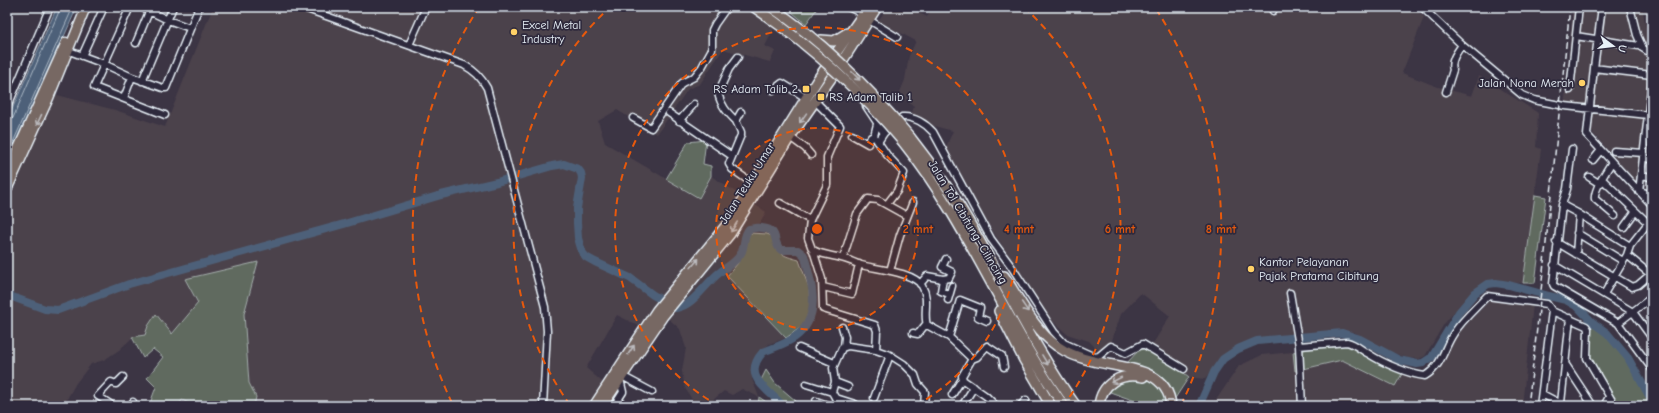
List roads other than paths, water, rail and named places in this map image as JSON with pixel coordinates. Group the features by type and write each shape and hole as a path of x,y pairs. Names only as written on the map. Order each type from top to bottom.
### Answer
{"highway":[{"name":"Jalan Tol Cibitung–Cilincing","path":"754,7 803,43 832,67 936,171 966,216 1039,350 1056,378 1076,406"},
{"name":"Jalan Tol Cibitung–Cilincing","path":"770,7 810,35 845,66 888,110 961,230 1032,358 1064,406"},
{"path":"821,40 834,41 843,36 866,14 877,7"},
{"path":"840,58 866,14"},
{"path":"840,58 853,28"},
{"path":"808,51 818,60 820,66 818,79"},
{"name":"Jalan Teuku Umar","path":"660,313 722,231 752,183 790,137 811,99 818,79 827,67 840,58"},
{"name":"Jalan Teuku Umar","path":"673,296 730,234 770,162 811,99 834,74 840,58"},
{"path":"966,216 1046,337 1056,346 1071,355 1138,370 1164,388 1169,396 1171,406"},
{"path":"961,230 1024,360 1051,406"},
{"path":"602,406 660,313"},
{"path":"594,406 660,313"},
{"path":"1099,406 1104,391 1110,383 1116,379 1131,376 1150,378 1161,389 1167,406"},
{"path":"608,406 620,379"}],"main road":[{"path":"7,190 49,98 81,7"},
{"path":"7,173 86,7"},
{"path":"754,7 775,21 827,67"},
{"path":"770,7 821,40 840,58"}],"street":[{"path":"7,11 8,7"},
{"path":"7,108 50,7"},
{"path":"82,56 104,7"},
{"path":"130,7 94,87 165,115"},
{"path":"140,7 150,9 168,20 190,28"},
{"path":"142,81 173,7"},
{"path":"65,50 104,64 142,81 166,88 199,7"},
{"path":"300,7 464,65 480,77 487,88 545,307 547,331 543,406"},
{"path":"409,45 426,7"},
{"path":"633,118 651,128 682,83 694,77 711,52 712,30 727,7"},
{"path":"848,7 866,14 897,37"},
{"path":"1422,7 1462,45 1522,95 1534,100 1590,109 1648,115"},
{"path":"1570,90 1579,7"},
{"path":"1602,7 1594,68 1588,135 1652,205"},
{"path":"1630,7 1637,35 1642,46 1652,54"},
{"path":"136,43 150,9"},
{"path":"1576,36 1642,46"},
{"path":"1447,88 1453,70 1452,66 1454,59 1462,45"},
{"path":"738,57 729,69 718,93 726,112 736,121 742,133 729,164 730,167 752,183"},
{"path":"1594,68 1652,75"},
{"path":"834,74 870,111 884,133"},
{"path":"124,98 132,77"},
{"path":"1639,191 1645,139 1650,124 1648,115 1652,80"},
{"path":"773,90 782,83 811,99 839,124 840,128 827,157 827,185 810,220 808,238 821,274 823,287 823,309 875,325 877,331 876,350"},
{"path":"679,121 694,104"},
{"path":"736,121 741,112"},
{"path":"669,113 732,156"},
{"path":"878,142 884,133 899,119 906,117 926,124 933,132 991,239 1011,266 1054,332 1064,343 1080,352 1095,357 1099,356 1111,346 1126,353 1144,344 1184,369"},
{"path":"852,135 868,144 871,137 874,136 877,124"},
{"path":"874,136 887,155 904,173 897,191 887,204"},
{"path":"790,137 805,148 811,155"},
{"path":"1645,139 1652,142"},
{"path":"1572,149 1556,242 1552,284 1618,323 1652,369"},
{"path":"1593,160 1601,150"},
{"path":"1614,151 1644,155 1652,160"},
{"path":"1612,162 1594,194 1595,199 1614,216"},
{"path":"1641,174 1652,178"},
{"path":"1589,178 1601,182 1635,212 1650,221 1630,246 1615,277 1604,294"},
{"path":"1639,191 1652,195"},
{"path":"843,258 858,214 868,199 878,200 907,216"},
{"path":"890,271 900,235 912,202"},
{"path":"780,204 810,220"},
{"path":"1562,206 1579,214 1630,246"},
{"path":"1624,227 1635,212"},
{"path":"1576,254 1579,214"},
{"path":"1556,242 1615,277 1635,287 1651,274 1625,258 1577,233"},
{"path":"813,250 859,264 890,271 916,280 920,284 925,295 926,324 918,334 914,333"},
{"path":"920,284 927,276 943,279 949,278 952,272 942,267 946,260"},
{"path":"823,287 852,294 859,264"},
{"path":"1554,265 1632,312 1652,338"},
{"path":"943,279 940,291 949,296 961,298 960,300 980,308 978,317 987,321"},
{"path":"949,296 952,286"},
{"path":"1290,294 1299,344 1302,406"},
{"path":"1299,344 1352,343 1385,363 1425,376 1434,370 1438,365 1454,333 1487,296 1547,304 1552,311 1586,326 1588,329 1587,358 1615,406"},
{"path":"1618,323 1650,299 1652,306"},
{"path":"949,337 960,300"},
{"path":"1540,406 1552,311"},
{"path":"832,392 835,382 832,370 834,363 844,346 846,337 841,325 841,315"},
{"path":"1542,394 1563,405 1570,318"},
{"path":"926,324 949,337 972,359"},
{"path":"844,346 876,350 890,355 904,364 915,375 918,384 925,392 924,406"},
{"path":"952,395 972,359 977,357 987,346 1003,357 1004,367"},
{"path":"800,348 834,363"},
{"path":"874,398 890,355"},
{"path":"1566,365 1593,406"},
{"path":"113,406 98,396 111,382 116,384 122,377"},
{"path":"620,379 652,392"},
{"path":"614,406 623,392 620,379"},
{"path":"962,379 986,396 996,406"},
{"path":"835,382 848,387"},
{"path":"806,384 832,392 836,398 837,406"},
{"path":"962,406 974,387"},
{"path":"1604,406 1609,397"},
{"path":"836,398 855,404"},
{"path":"1020,406 1026,400"},
{"path":"816,401 830,406"}],"water":[{"path":"57,7 77,7 7,166 7,121"}],"waterway":[{"path":"7,295 45,309 58,310 129,284 344,224 441,195 564,164 578,169 581,173 582,178 577,208 577,223 578,238 582,252 586,257 630,278 653,295 676,308 694,299 714,277 738,258 742,252 745,235 749,229 768,229 774,234 776,243 781,250 798,250 804,255 810,277 813,299 809,320 803,330 794,338 763,352 757,361 755,369 756,376 760,383 783,406"},
{"path":"1199,406 1214,372 1223,359 1238,349 1257,341 1342,333 1360,339 1399,360 1417,364 1423,363 1432,357 1459,312 1475,293 1488,284 1496,283 1566,300 1578,307 1592,322 1607,333 1628,358 1652,401"}],"railway":[{"path":"1528,406 1545,256 1570,7"}],"place":[{"name":"Excel Metal Industry","path":"514,32"},
{"name":"Jalan Nona Merah","path":"1582,83"},
{"name":"RS Adam Talib 2","path":"806,89"},
{"name":"RS Adam Talib 1","path":"821,97"},
{"name":"Kantor Pelayanan Pajak Pratama Cibitung","path":"1251,269"}]}
